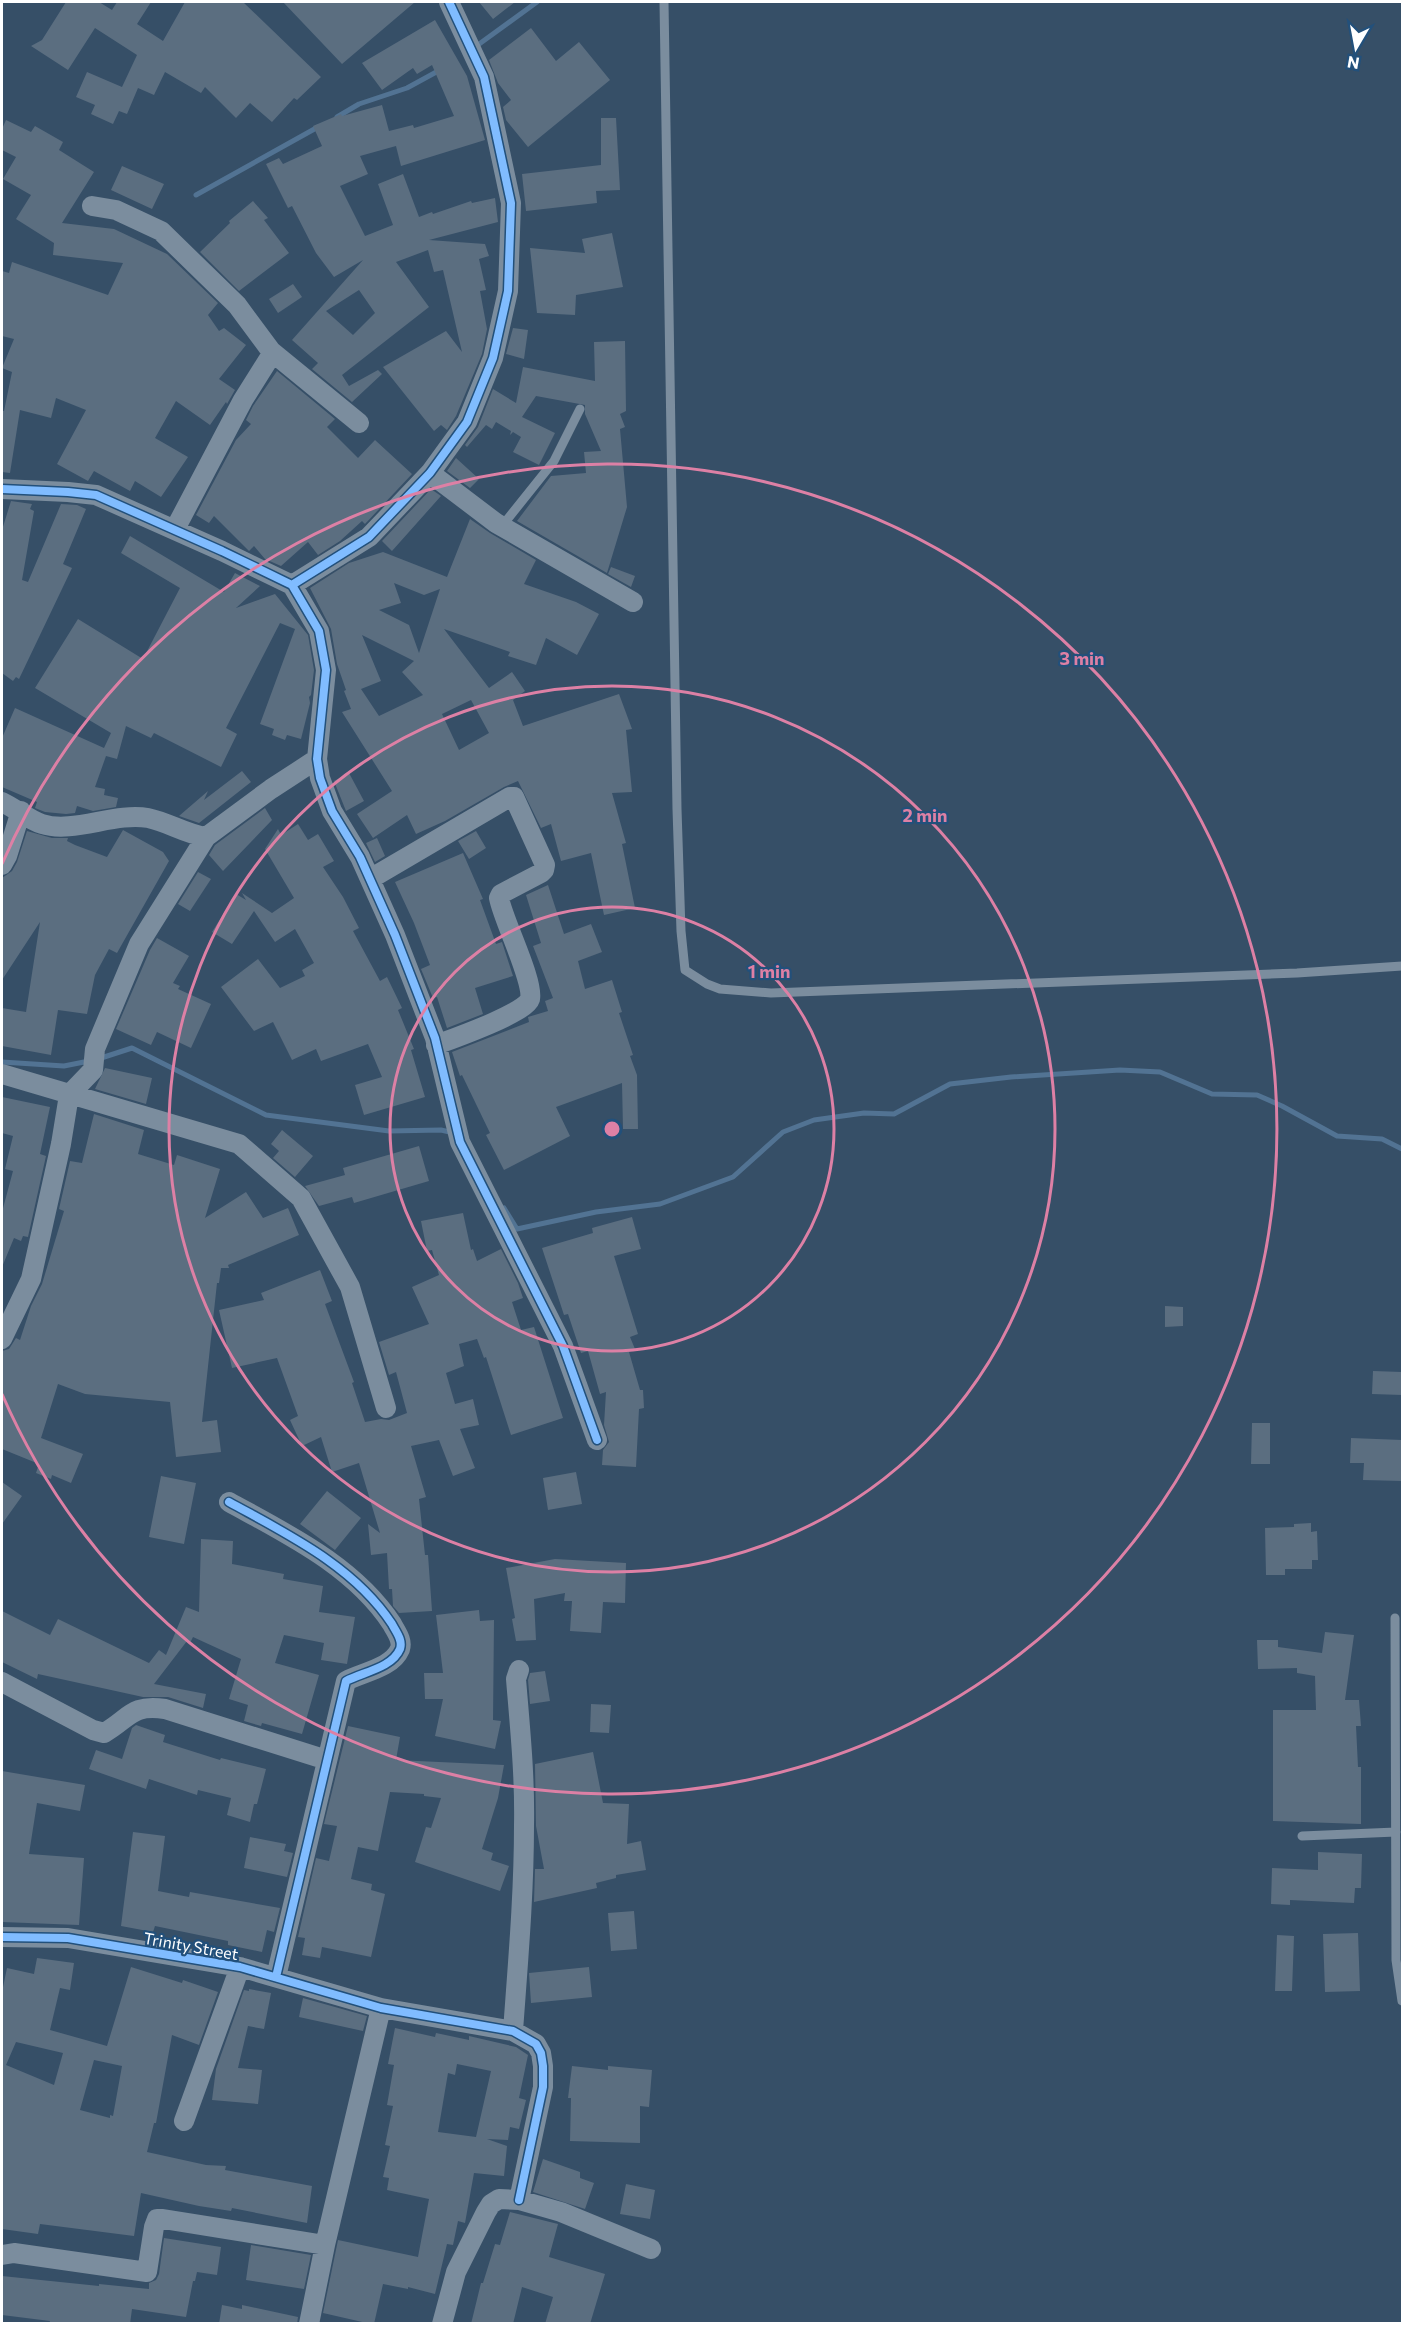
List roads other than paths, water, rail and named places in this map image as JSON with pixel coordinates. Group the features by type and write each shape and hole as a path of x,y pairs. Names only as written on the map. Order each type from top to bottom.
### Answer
{"street":[{"path":"292,585 369,537 430,473 467,422 493,358 508,291 511,203 484,77 449,2"},
{"path":"92,206 116,210 160,231 237,305 271,351 359,423"},
{"path":"175,530 243,400 270,357 271,351"},
{"path":"430,473 502,526 633,602"},
{"path":"2,489 96,495 292,585 319,631 326,670 317,759 320,778 332,811 360,856 394,935 436,1046 458,1135 563,1346 597,1440"},
{"path":"2,1339 31,1279 61,1144 69,1095 93,1070 94,1049 139,944 206,837 271,789 317,759"},
{"path":"370,879 510,797 514,797 545,865 541,873 499,897 528,983 530,999 524,1007 436,1046"},
{"path":"2,802 43,824 73,826 127,817 150,818 192,835 206,837"},
{"path":"2,865 21,811"},
{"path":"2,1074 239,1144 301,1198 350,1287 386,1408"},
{"path":"229,1503 291,1536 332,1564 364,1590 400,1637 401,1647 396,1656 381,1666 346,1681 276,1977"},
{"path":"519,1670 516,1679 522,1738 524,1825 520,1937 513,2031 536,2044 541,2053 543,2066 543,2087 519,2200"},
{"path":"2,1682 93,1730 104,1733 134,1710 147,1706 165,1709 327,1760"},
{"name":"Trinity Street","path":"2,1937 68,1938 240,1967 381,2008 513,2031"},
{"path":"184,2121 240,1967"},
{"path":"309,2324 325,2245 381,2008"},
{"path":"442,2324 456,2272 486,2212 491,2204 499,2199 519,2200 561,2212 651,2249"},
{"path":"2,2255 14,2253 147,2272 154,2227 158,2219 325,2245"}],"lane":[{"path":"664,2 677,809 681,931 685,970 707,984 720,989 771,993 1285,973 1402,966"},
{"path":"502,526 554,462 580,409"},
{"path":"1395,1618 1396,1960 1402,2001"},
{"path":"1302,1836 1396,1832"}],"waterway":[{"path":"475,47 537,2"},
{"path":"337,117 359,104 407,88 440,70"},
{"path":"196,195 318,127"},
{"path":"98,1059 132,1048 266,1115 389,1131 441,1130 454,1133"},
{"path":"2,1062 64,1066 89,1061"},
{"path":"504,1208 517,1229 596,1212 660,1204 733,1177 783,1132 814,1120 864,1113 894,1114 950,1084 1011,1077 1120,1070 1160,1072 1212,1094 1257,1095 1337,1136 1382,1139 1402,1149"}]}
